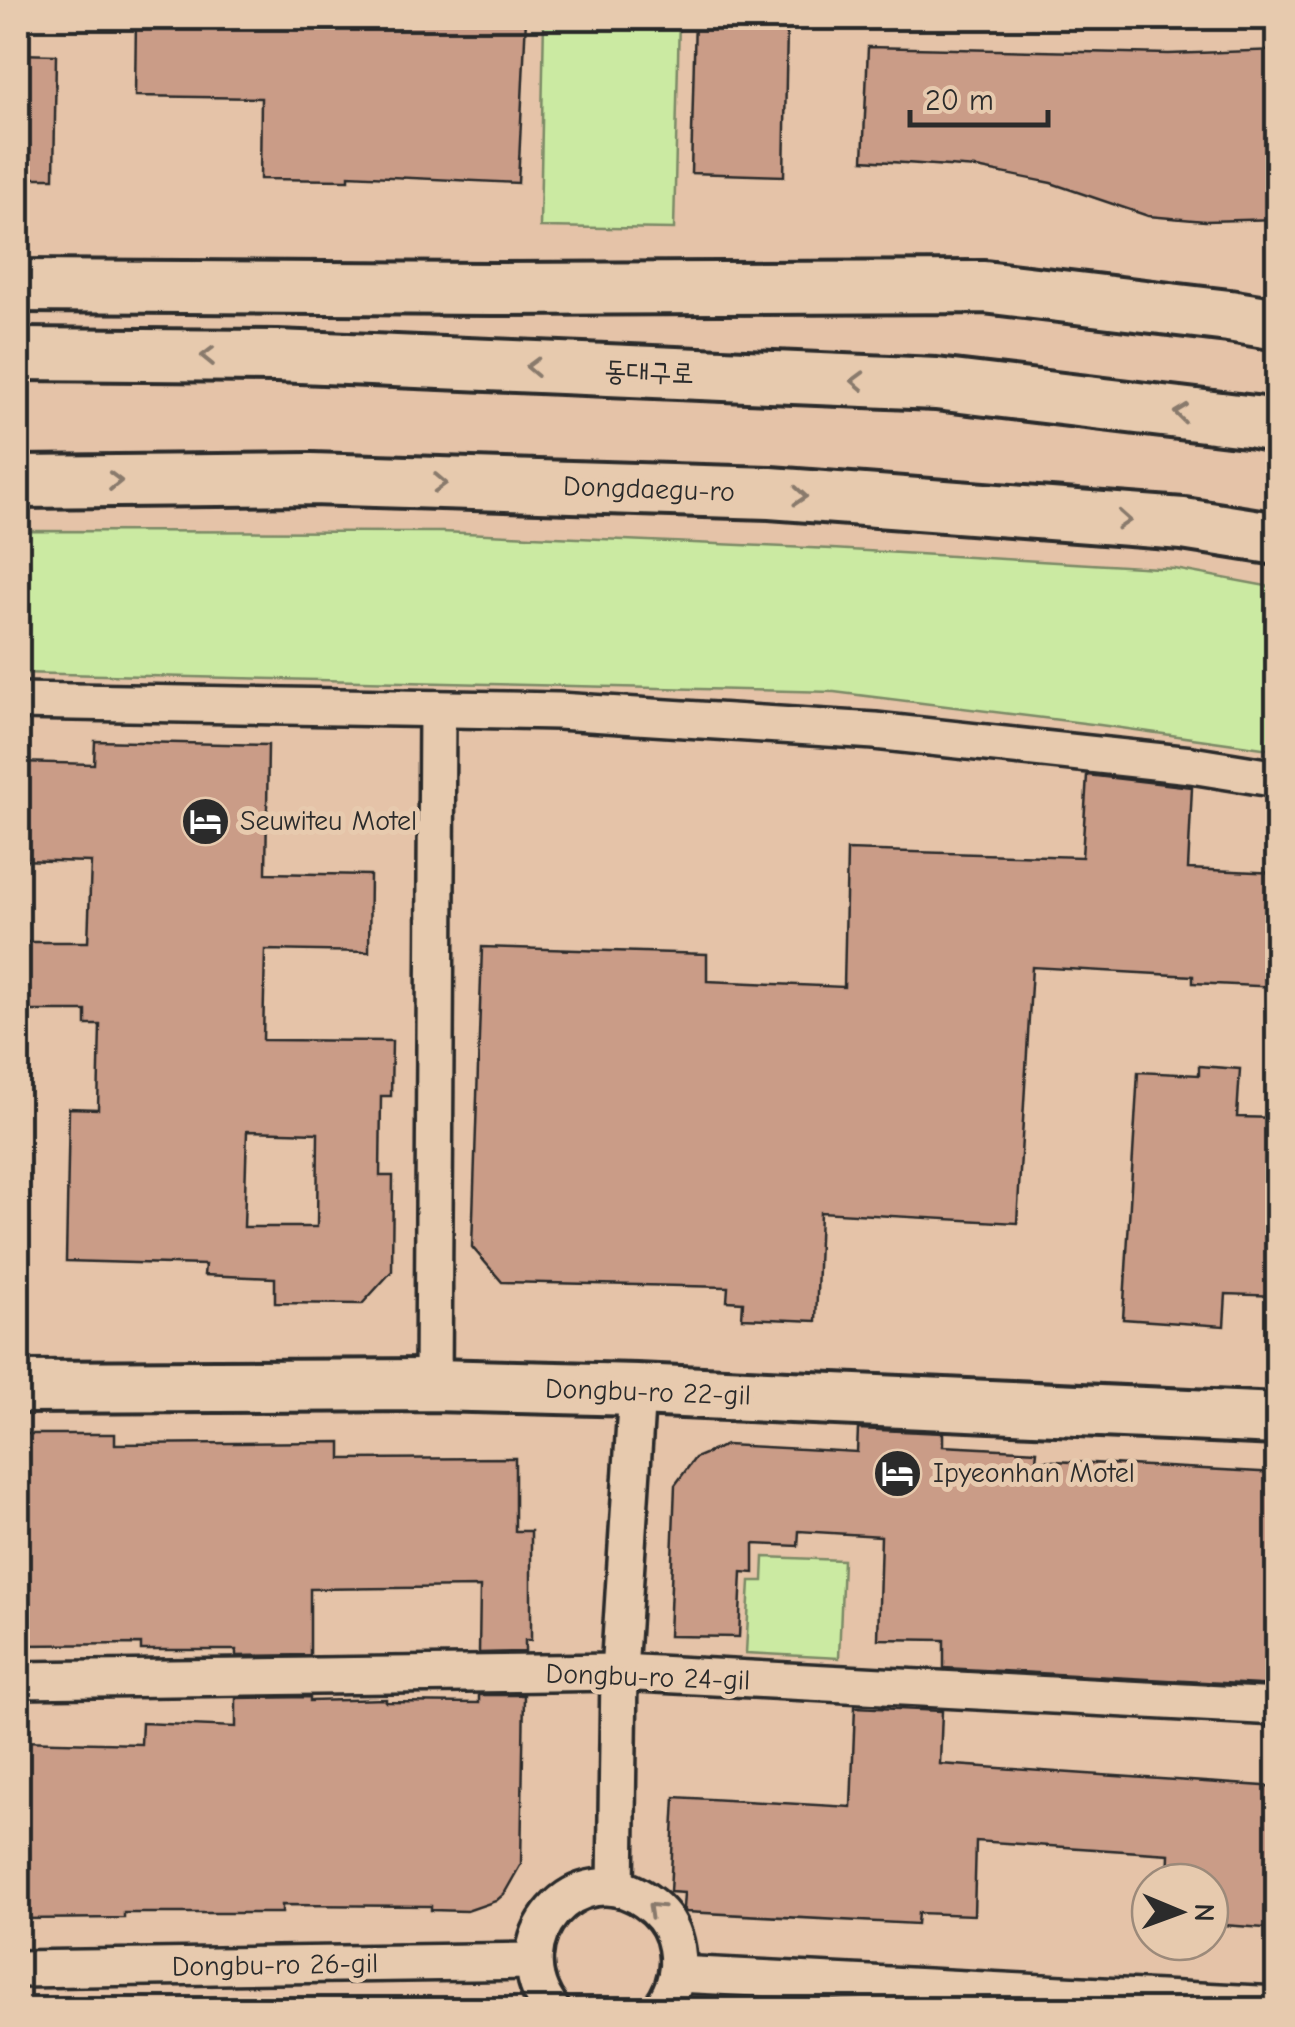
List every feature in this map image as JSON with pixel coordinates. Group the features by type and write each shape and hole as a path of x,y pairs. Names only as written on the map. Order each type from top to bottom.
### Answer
{"main road":[{"path":"18,286 984,286 1278,324"},
{"name":"동대구로","path":"18,354 277,356 936,384 1270,421"},
{"name":"Dongdaegu-ro","path":"18,482 310,478 770,494 1183,524 1278,539"},
{"name":"Dongbu-ro 22-gil","path":"18,1387 433,1385 637,1390 1278,1419"}],"street":[{"path":"18,701 558,711 875,731 1191,765 1278,780"},
{"path":"433,1385 437,709"},
{"path":"616,1888 619,1672 637,1390"},
{"name":"Dongbu-ro 24-gil","path":"18,1680 619,1672 1278,1707"},
{"path":"552,2010 538,1989 534,1945 542,1925 556,1908 574,1895 594,1888 616,1888 638,1896 657,1909 670,1928 678,1950 678,1974 670,1997 660,2010"},
{"name":"Dongbu-ro 26-gil","path":"18,1969 533,1961"},
{"path":"678,1974 1278,2006"}],"green space":[{"path":"544,18 679,18 674,229 540,227"},
{"path":"18,531 442,532 1175,569 1277,588 1277,750 834,692 18,673"},
{"path":"764,1557 843,1560 839,1658 746,1653 750,1581 763,1581"}],"building":[{"path":"136,18 526,18 518,183 349,175 349,180 260,179 261,98 135,96"},
{"path":"695,18 770,18 769,28 787,28 784,176 691,173"},
{"path":"868,47 1169,54 1278,50 1278,219 1205,221 1148,216 1051,183 977,168 863,160"},
{"path":"18,54 56,55 54,178 18,178"},
{"path":"95,741 268,745 266,873 370,875 369,952 265,950 263,1040 392,1041 391,1096 381,1096 380,1176 393,1176 392,1271 362,1304 275,1303 275,1278 204,1275 205,1265 66,1261 69,1108 98,1109 100,1025 86,1025 86,1011 18,1011 18,942 88,942 91,862 18,860 18,762 94,764","holes":["247,1131 318,1133 317,1227 244,1227"]},
{"path":"1087,775 1192,787 1188,869 1278,873 1278,987 1193,983 1193,976 1032,967 1017,1223 820,1212 816,1321 742,1318 743,1302 727,1301 728,1287 502,1282 472,1247 482,947 707,954 707,981 844,987 847,850 1082,857"},
{"path":"1199,1066 1240,1069 1237,1117 1278,1118 1278,1296 1226,1294 1224,1326 1123,1319 1138,1072 1199,1075"},
{"path":"858,1429 943,1433 943,1446 1037,1451 1036,1460 1278,1473 1278,1686 944,1668 944,1640 878,1639 881,1536 799,1531 798,1546 754,1544 754,1573 742,1572 739,1637 669,1636 675,1485 695,1458 726,1445 857,1452"},
{"path":"18,1434 115,1434 115,1444 341,1442 341,1459 515,1458 515,1531 531,1531 531,1640 525,1640 525,1652 479,1653 480,1587 310,1589 310,1655 236,1656 236,1650 141,1650 141,1644 18,1645"},
{"path":"479,1695 524,1695 521,1864 496,1901 467,1911 431,1910 431,1906 282,1905 282,1913 124,1913 124,1918 18,1919 18,1741 141,1744 142,1723 236,1727 236,1698 479,1703"},
{"path":"855,1707 942,1711 940,1764 1278,1787 1278,1929 1230,1925 1230,1862 1169,1862 1169,1854 976,1841 974,1915 918,1913 917,1924 686,1912 684,1893 670,1892 675,1797 851,1807"}],"place":[{"name":"Seuwiteu Motel","path":"205,821"},
{"name":"Ipyeonhan Motel","path":"898,1473"}]}
